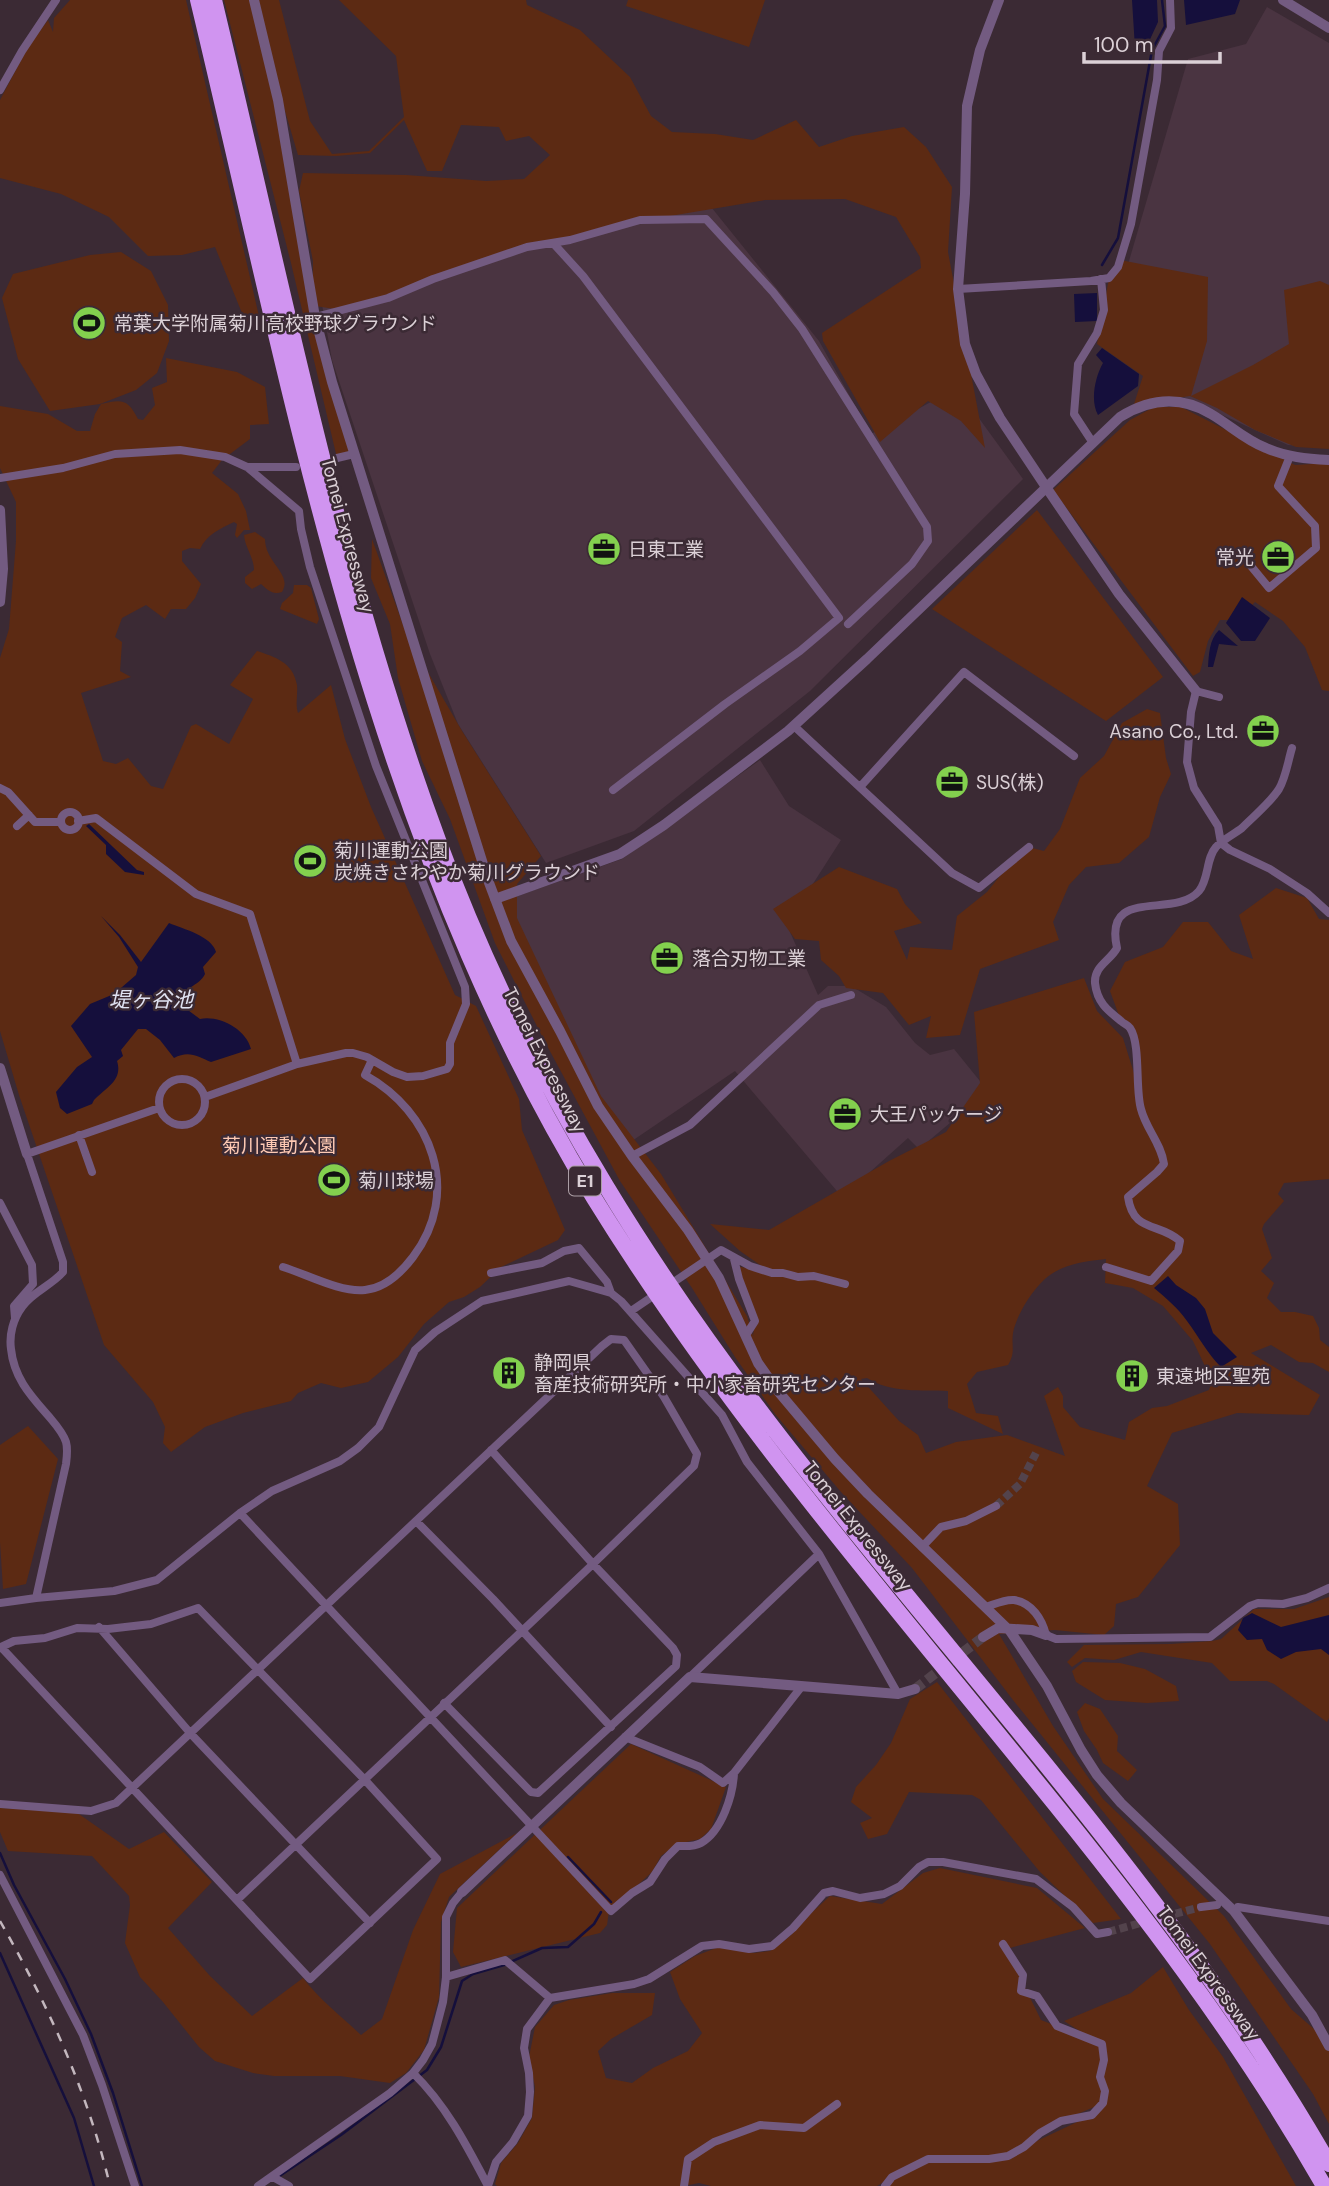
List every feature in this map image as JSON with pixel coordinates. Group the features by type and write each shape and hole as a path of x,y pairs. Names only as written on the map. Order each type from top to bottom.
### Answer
{"highway":[{"name":"Tomei Expressway","path":"198,0 304,449 345,606 381,724 425,850 505,1032 592,1194 698,1354 758,1435 1100,1860 1167,1948 1260,2081 1324,2186"},
{"name":"Tomei Expressway","path":"214,0 318,444 368,628 440,844 480,941 530,1048 606,1185 711,1344 771,1425 1114,1851 1163,1916 1239,2021 1329,2164"}],"street":[{"path":"0,90 22,51 57,0"},
{"path":"254,0 278,100 315,317 354,454 455,778 511,941 561,1031 598,1106 688,1230 719,1278 758,1363 783,1399 835,1459 1010,1631 1047,1686 1097,1775 1121,1803 1234,1911 1312,2015 1329,2046"},
{"path":"999,0 980,50 967,106 965,194 958,289 965,344 976,374 1000,418 1119,594 1196,691 1219,697"},
{"path":"958,289 1109,278 1118,267 1131,224 1157,80 1159,51 1171,28 1170,0"},
{"path":"1283,0 1329,28"},
{"path":"315,317 388,298 482,261 527,247 554,243 640,220 706,219 773,292 802,329 927,527 928,541 912,564 848,624"},
{"path":"554,243 583,276 839,618 800,651 725,704 613,790"},
{"path":"1093,443 1074,414 1078,363 1097,333 1104,310 1101,279"},
{"path":"495,899 620,854 664,825 794,726 1120,417 1132,409 1162,400 1179,401 1209,412 1267,449 1299,459 1329,460"},
{"path":"0,478 63,468 115,454 180,450 225,457 247,467 299,511 310,567 376,766 465,987 466,1004 450,1043 450,1064 447,1069 423,1076 407,1077 372,1060 346,1053 297,1064 205,1097"},
{"path":"337,458 354,454"},
{"path":"1246,560 1269,588 1317,548 1315,526 1278,486 1290,456"},
{"path":"247,467 296,467"},
{"path":"0,510 4,569 0,602"},
{"path":"860,787 964,672 1074,756"},
{"path":"1196,691 1191,712 1187,762 1194,788 1218,825 1221,843 1307,893 1329,913"},
{"path":"794,726 952,873 978,888 1029,847"},
{"path":"1106,1268 1151,1281 1178,1251 1180,1241 1171,1233 1136,1220 1129,1211 1128,1198 1164,1164 1162,1150 1140,1107 1135,1049 1130,1029 1100,1002 1094,980 1100,965 1113,957 1117,948 1114,934 1121,917 1135,906 1162,906 1189,898 1199,891 1215,848 1242,827 1278,789 1292,748"},
{"path":"7,789 35,822 61,822 70,830 75,828 78,821 96,818 196,894 250,914 297,1064"},
{"path":"17,826 29,815"},
{"path":"632,1156 690,1125 819,1005 851,995"},
{"path":"282,1267 347,1289 375,1288 386,1283 402,1269 421,1246 428,1232 436,1212 438,1191 432,1152 416,1120 389,1091 365,1076 372,1060"},
{"path":"0,1068 63,1262 63,1272 30,1297 15,1319"},
{"path":"177,1079 191,1081 205,1097 204,1111 200,1118 188,1125 173,1124 162,1115 159,1108 160,1093 177,1079"},
{"path":"27,1154 159,1108"},
{"path":"79,1135 92,1172"},
{"path":"0,1203 32,1265 33,1284 14,1306 15,1319 10,1343 17,1375 26,1390 59,1429 67,1449 36,1598"},
{"path":"491,1273 542,1263 564,1251 579,1248 607,1283 611,1293"},
{"path":"633,1309 721,1250 734,1259 772,1273 814,1276 845,1284"},
{"path":"734,1259 755,1321 746,1335"},
{"path":"0,1603 114,1591 157,1580 240,1513 272,1491 340,1461 358,1448 379,1427 415,1350 435,1332 482,1301 569,1281 611,1293 633,1309 722,1415 747,1462 819,1554 898,1694"},
{"path":"0,1804 91,1811 116,1803 602,1346 611,1339 624,1340 664,1397 697,1454 694,1466 237,1900"},
{"path":"444,1703 531,1792 538,1793 676,1666 677,1655 673,1648 491,1450"},
{"path":"922,1547 942,1527 966,1521 996,1506"},
{"path":"240,1513 611,1911 650,1882 665,1859 678,1846 694,1846 712,1834 733,1789 734,1773"},
{"path":"416,1521 611,1727"},
{"path":"258,2186 279,2181 414,2073 432,2045 443,2002 446,1977 446,1917 462,1892 819,1554"},
{"path":"983,1637 999,1628 1032,1630 1056,1639 1210,1637 1250,1606 1258,1603 1283,1604 1307,1598 1329,1588"},
{"path":"986,1607 1013,1600 1027,1605 1043,1620 1046,1635"},
{"path":"198,1608 258,1671 365,1780 437,1859 310,1979 1,1647 13,1641 46,1638 77,1628 108,1629 151,1624 198,1608"},
{"path":"99,1627 191,1734 370,1923"},
{"path":"690,1677 898,1694 915,1689"},
{"path":"625,1737 700,1767 723,1783 734,1773 802,1686"},
{"path":"488,2186 496,2162 513,2142 528,2116 529,2073 524,2048 527,2029 550,1998 649,1979 702,1946 719,1944 749,1949 772,1945 793,1928 824,1893 833,1891 860,1898 884,1894 900,1886 928,1862 943,1862 1036,1879 1073,1907 1097,1934 1108,1932"},
{"path":"0,1875 83,2035 135,2186"},
{"path":"1201,1907 1217,1905"},
{"path":"1238,1907 1329,1921"},
{"path":"885,2186 892,2177 928,2159 989,2159 1008,2156 1061,2121 1092,2115 1103,2103 1105,2091 1100,2077 1104,2060 1102,2044 1057,2026 1037,1996 1021,1991 1023,1975 1003,1944"},
{"path":"446,1977 505,1960 550,1998"},
{"path":"414,2073 462,2136 488,2186"},
{"path":"684,2186 688,2159 714,2142 760,2125 804,2128 837,2104"}],"shaded area":[{"path":"1267,7 1329,43 1329,448 1288,445 1157,385 1122,285 1188,59 1246,44"},
{"path":"699,192 819,341 871,434 957,388 1023,479 810,691 634,831 546,863 458,724 430,654 332,360 304,204 505,239"},
{"path":"760,760 789,806 841,840 809,890 782,914 818,995 828,986 851,986 886,1007 915,1043 930,1055 954,1049 988,1091 919,1149 908,1138 842,1197 735,1071 629,1143 594,1092 504,901 622,859"}],"green space":[{"path":"70,0 186,0 261,325 258,332 244,318 215,247 182,255 148,256 109,217 61,194 0,178 0,100 27,49 48,20 53,32 54,18"},
{"path":"224,0 279,0 310,121 332,154 369,151 404,117 396,56 339,0 526,0 527,5 580,30 630,77 651,116 672,132 715,134 753,140 796,120 819,147 852,136 904,127 926,147 952,187 948,252 985,448 961,421 928,401 880,442 823,341 822,333 921,268 920,257 896,217 845,199 765,200 628,223 527,247 342,310 315,306 354,454 337,458","holes":["264,40 298,155 370,153 404,120 427,171 442,171 461,125 499,127 506,141 529,136 550,155 524,179 486,181 406,175 303,173 299,191 313,261 313,292"]},
{"path":"628,0 765,0 749,47 626,6"},
{"name":"常葉大学附属菊川高校野球グラウンド","path":"121,252 151,271 168,305 169,341 157,373 136,390 100,404 50,411 18,359 2,298 13,274 90,255"},
{"path":"1120,260 1208,277 1207,341 1191,396 1289,344 1284,290 1320,281 1329,285 1329,449 1296,447 1255,430 1190,396 1134,404 1143,376 1097,344 1109,278"},
{"name":"菊川運動公園","path":"166,358 237,372 265,387 269,424 250,425 250,439 222,460 212,473 238,494 246,511 250,530 244,530 237,538 237,524 234,522 210,536 200,549 182,551 182,561 201,584 195,598 186,609 171,609 165,619 146,605 122,618 115,637 122,642 120,671 131,677 81,693 103,761 116,764 128,758 151,786 163,789 191,726 196,724 229,744 253,699 230,685 257,651 277,658 292,671 297,685 298,713 331,685 345,739 371,807 455,995 476,1006 519,1099 522,1130 565,1230 558,1240 501,1267 480,1287 449,1302 424,1324 398,1357 368,1382 341,1388 321,1383 298,1393 291,1401 243,1413 205,1427 171,1452 163,1443 165,1427 153,1402 104,1345 0,1031 0,658 9,629 16,541 16,502 0,468 0,406 48,414 77,431 90,431 101,404 108,402 124,402 138,419 143,420 155,405 152,388 167,382"},
{"path":"1154,407 1181,407 1295,465 1329,463 1329,691 1322,690 1305,647 1283,621 1255,602 1238,620 1220,620 1208,641 1200,672 1193,676 1053,490 1130,420"},
{"path":"1037,510 1163,677 1106,721 932,609"},
{"path":"255,532 265,539 269,555 284,580 282,592 273,592 261,584 252,589 245,583 245,577 254,570 244,535"},
{"path":"372,539 407,636 462,731 541,856 517,884 517,918 601,1096 661,1174 747,1316 753,1336 755,1321 736,1266 770,1272 740,1251 710,1224 769,1230 889,1161 946,1132 980,1083 974,1012 1084,978 1097,1011 1123,1038 1137,1083 1133,1039 1121,1021 1110,991 1125,962 1163,947 1183,922 1208,922 1231,951 1253,959 1239,915 1276,888 1307,898 1319,919 1329,920 1329,1179 1284,1183 1278,1194 1284,1201 1262,1229 1272,1258 1261,1271 1274,1283 1267,1298 1281,1312 1313,1316 1319,1328 1320,1340 1329,1347 1329,1372 1313,1363 1299,1362 1271,1345 1251,1353 1320,1395 1309,1415 1237,1413 1172,1433 1147,1486 1178,1504 1180,1545 1138,1597 1116,1604 1114,1626 1104,1635 1055,1630 999,1634 1053,1726 1103,1799 1224,1916 1291,2009 1329,2042 1329,2124 1313,2094 1210,1944 1013,1700 912,1568 841,1492 775,1414 620,1181 495,943 450,819 422,761 398,678 390,624 371,578","holes":["1106,1259 1105,1283 1133,1288 1163,1306 1193,1341 1212,1381 1209,1390 1167,1406 1152,1408 1129,1422 1125,1440 1080,1427 1063,1407 1063,1396 1058,1387 1044,1396 1065,1456 1007,1435 956,1442 926,1453 918,1435 899,1421 861,1379 867,1378 896,1388 948,1391 948,1408 1003,1434 998,1416 976,1413 967,1384 977,1372 1008,1365 1012,1356 1013,1333 1019,1317 1028,1299 1047,1278 1072,1265"]},
{"path":"294,585 307,585 311,588 319,619 317,624 280,609 282,603 293,593"},
{"path":"1147,709 1160,713 1171,774 1160,797 1149,837 1119,863 1086,867 1069,885 1053,922 1059,940 980,969 960,1035 926,1038 931,1016 909,1025 883,993 846,988 839,976 821,960 819,941 795,939 773,909 839,867 897,889 905,904 922,923 894,931 907,960 910,947 952,950 957,916 987,892 1024,846 1044,851 1060,829 1080,778 1104,756 1122,723"},
{"path":"28,1426 58,1459 26,1584 3,1589 0,1445"},
{"path":"1329,1597 1327,1722 1274,1684 1267,1681 1230,1681 1212,1663 1141,1652 1114,1660 1085,1658 1072,1667 1067,1662 1084,1645 1171,1644 1221,1639 1254,1609 1294,1609"},
{"path":"1083,1662 1120,1663 1145,1669 1176,1686 1179,1701 1147,1703 1105,1700 1076,1682 1072,1671"},
{"path":"937,1682 1121,1919 1093,1923 1040,1872 981,1800 972,1795 909,1792 887,1834 868,1839 860,1823 872,1818 851,1802 856,1787 891,1743 910,1699"},
{"path":"1085,1703 1100,1709 1118,1736 1117,1751 1137,1770 1128,1781 1103,1763 1084,1731 1077,1712"},
{"path":"631,1744 726,1787 711,1829 700,1839 677,1844 661,1856 652,1872 609,1911 607,1925 600,1933 461,1967 453,1952 457,1908"},
{"path":"0,1808 76,1812 129,1849 164,1832 212,1882 168,1928 210,1976 252,2016 303,1978 361,2035 382,2019 413,1930 440,1874 517,1833 449,1897 441,1922 439,1997 424,2050 406,2073 390,2083 340,2076 274,2076 253,2073 215,2061 199,2047 140,1977 125,1943 129,1896 92,1856 8,1851 0,1832"},
{"path":"940,1868 1037,1888 1085,1928 1006,1949 1041,2020 1097,2042 1064,2021 1131,1993 1163,1967 1189,2010 1223,2057 1296,2186 885,2186 890,2178 877,2186 495,2184 501,2163 518,2143 532,2118 535,2087 529,2057 535,2027 554,2005 612,1993 655,1993 652,2015 611,2039 598,2051 606,2078 632,2083 653,2068 688,2051 702,2033 680,1999 670,1972 695,1956 719,1947 754,1953 770,1951 790,1936 830,1896 882,1904 923,1873","holes":["1094,2107 1092,2115 1024,2147 1061,2121"]}],"water":[{"path":"1132,0 1157,0 1158,22 1146,48 1135,48"},
{"path":"1184,0 1240,0 1235,14 1186,25"},
{"path":"1097,293 1097,321 1075,322 1074,294"},
{"path":"1102,348 1139,374 1138,386 1098,415 1094,403 1094,389 1103,363 1096,355"},
{"path":"1242,597 1270,618 1255,641 1241,641 1226,623"},
{"path":"1219,630 1238,646 1219,644 1213,667 1208,667 1211,643"},
{"path":"89,824 137,870 144,872 144,875 125,872 106,854 106,845 86,826"},
{"name":"堤ヶ谷池","path":"101,916 141,962 169,923 209,942 216,952 203,967 205,974 202,978 183,994 181,1005 200,1019 215,1019 231,1025 244,1035 251,1049 211,1062 188,1054 174,1058 160,1040 146,1029 138,1029 121,1050 123,1056 117,1061 118,1073 113,1083 92,1104 67,1114 60,1108 56,1092 77,1067 92,1057 71,1026 90,1004 114,994 136,975 138,967 119,937"},
{"path":"1168,1276 1176,1285 1196,1298 1205,1309 1213,1333 1237,1357 1221,1367 1216,1362 1180,1312 1154,1288"},
{"path":"1252,1613 1281,1627 1329,1615 1329,1655 1321,1649 1296,1652 1281,1659 1267,1650 1262,1639 1247,1640 1238,1630 1243,1618"}],"waterway":[{"path":"1102,265 1118,238 1152,50 1165,26 1162,0"},
{"path":"0,1853 91,2034 142,2186"},
{"path":"568,1857 611,1902"},
{"path":"278,2177 341,2135 427,2070 441,2047 462,1981 473,1974 504,1965 542,1948 568,1947 594,1924 601,1912"},
{"path":"0,1953 74,2118 94,2186"}],"tunnel":[{"path":"996,1506 1020,1484 1036,1453"},
{"path":"915,1689 983,1637"},
{"path":"1163,1917 1201,1907"},
{"path":"1108,1932 1148,1921"}],"railway":[{"path":"0,1921 65,2050 90,2117 110,2186"}],"place":[{"name":"常葉大学附属菊川高校野球グラウンド","path":"89,323"},
{"name":"日東工業","path":"604,549"},
{"name":"常光","path":"1278,557"},
{"name":"Asano Co., Ltd.","path":"1263,731"},
{"name":"SUS(株)","path":"952,782"},
{"name":"菊川運動公園 炭焼きさわやか菊川グラウンド","path":"310,861"},
{"name":"落合刃物工業","path":"667,958"},
{"name":"大王パッケージ","path":"845,1114"},
{"name":"菊川球場","path":"334,1180"},
{"name":"静岡県 畜産技術研究所・中小家畜研究センター","path":"509,1373"},
{"name":"東遠地区聖苑","path":"1132,1376"}]}
